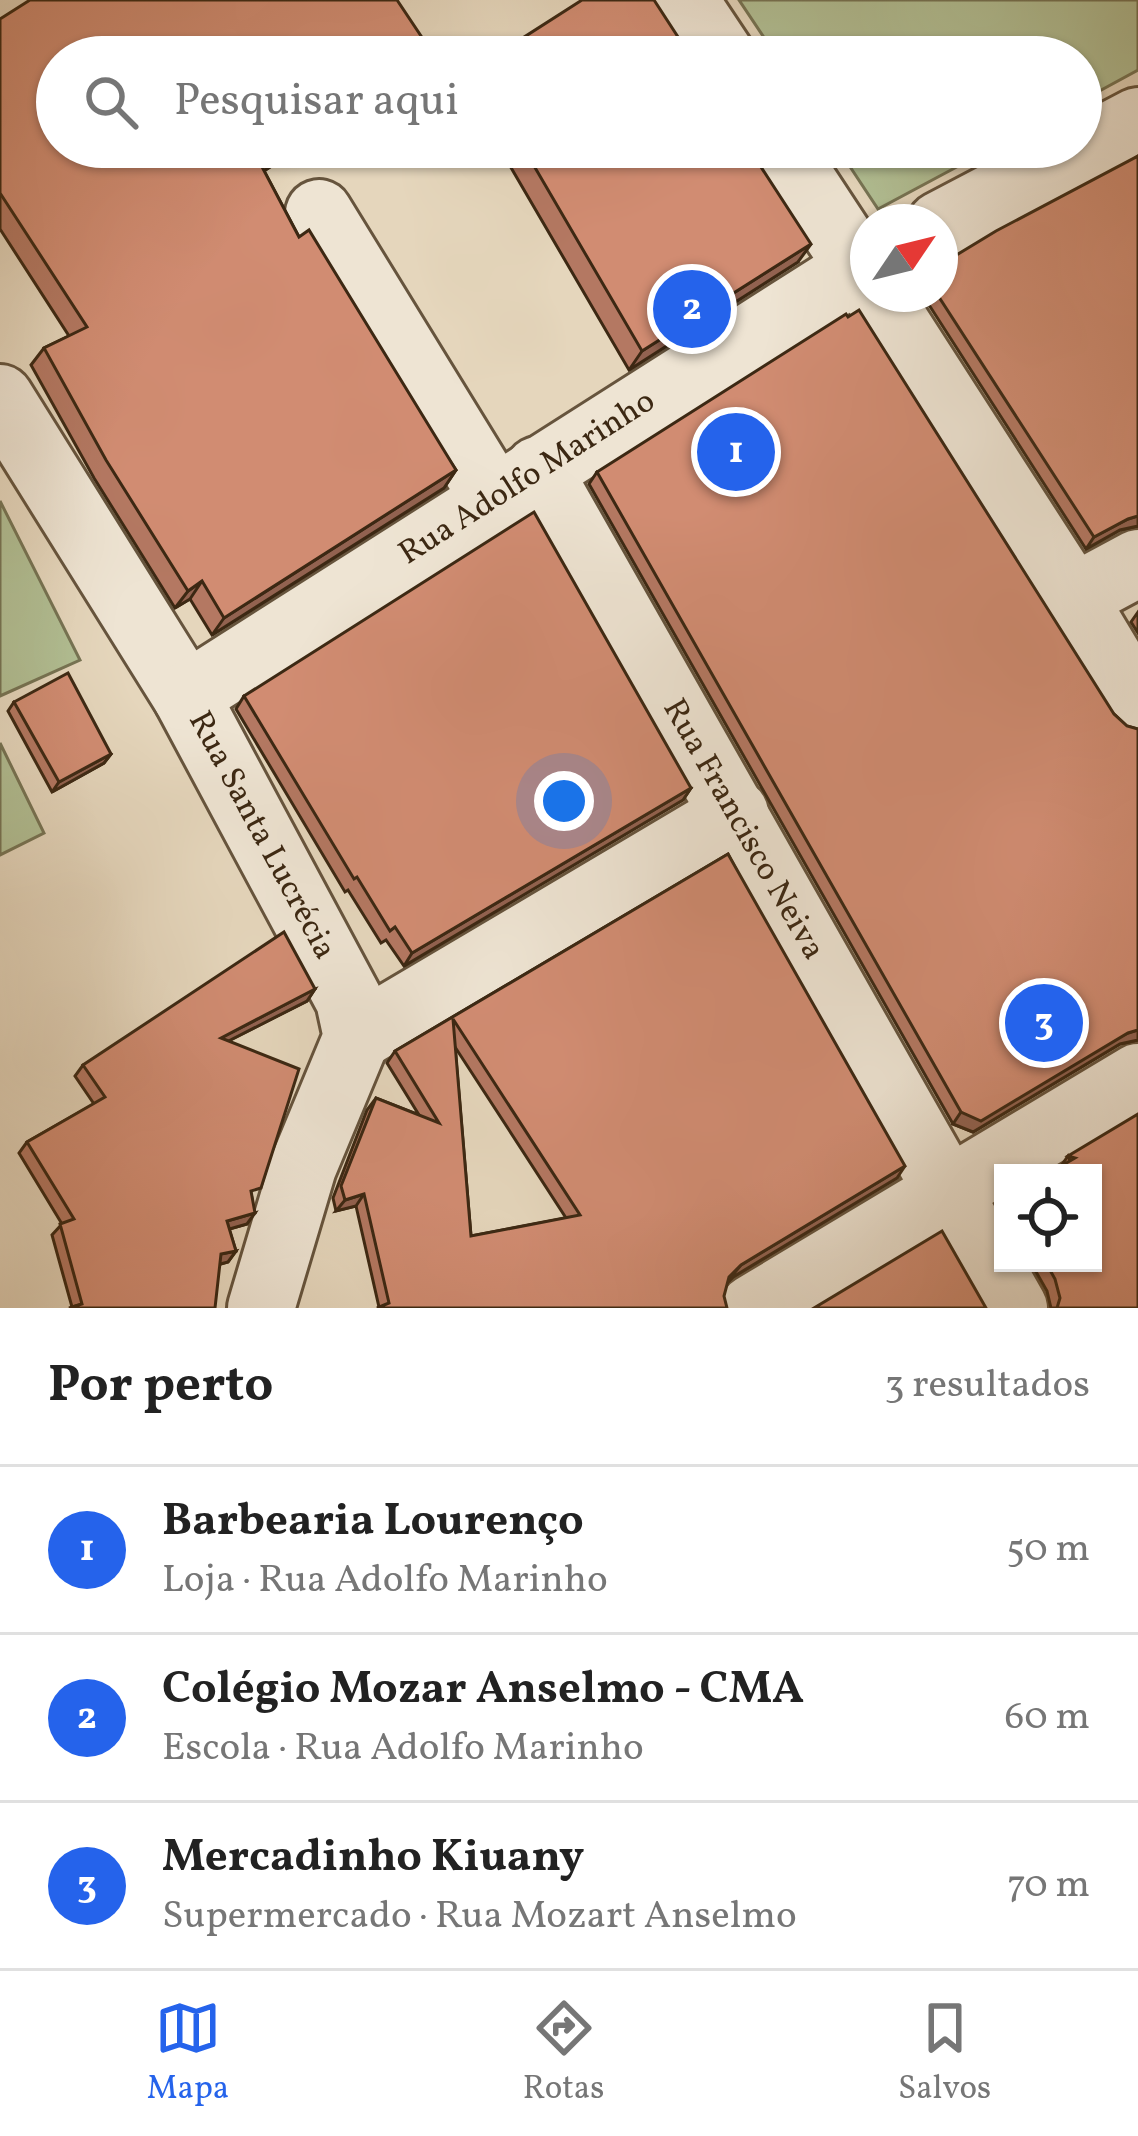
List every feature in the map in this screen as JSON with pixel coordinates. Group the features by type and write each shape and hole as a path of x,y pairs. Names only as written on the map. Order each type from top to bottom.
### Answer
{"street":[{"path":"684,0 708,36"},
{"path":"1102,140 1138,121"},
{"path":"795,168 850,249"},
{"path":"958,215 1048,168"},
{"name":"Rua Francisco Neiva","path":"319,213 516,484 735,813 1014,1308"},
{"name":"Rua Adolfo Marinho","path":"186,696 516,484 850,287"},
{"path":"891,312 1138,706"},
{"name":"Rua Santa Lucrécia","path":"0,398 186,696 349,1000 357,1037"},
{"path":"1073,598 1138,563"},
{"path":"261,1308 303,1167 357,1037 735,813"},
{"path":"769,1304 1138,1077"}],"green space":[{"path":"739,0 1138,0 1138,70 1102,90 1102,36 763,36"},
{"path":"851,168 955,168 887,204 875,204"},
{"path":"0,501 80,660 0,696"},
{"path":"0,743 44,833 0,855"}],"building":[{"path":"30,0 397,0 421,36 36,36 36,168 263,168 299,237 309,230 456,470 224,618 202,581 188,591 106,460 44,348 87,327 0,193 0,19"},
{"path":"582,0 654,0 677,36 526,36"},
{"path":"1138,156 1138,516 1094,537 949,312 958,312 958,254"},
{"path":"535,168 762,168 811,244 642,351"},
{"path":"860,312 1114,714 1138,729 1138,1030 981,1121 961,1112 597,472 846,314"},
{"path":"534,512 691,788 412,953 395,927 390,931 357,877 354,879 244,696"},
{"path":"68,673 111,754 59,782 14,702"},
{"path":"728,854 905,1166 741,1265 729,1277 724,1296 727,1308 377,1308 389,1303 364,1194 345,1200 341,1186 376,1098 439,1123 395,1051","holes":["453,1019 580,1215 471,1236"]},
{"path":"284,932 315,989 221,1038 299,1069 261,1188 251,1191 255,1213 227,1221 236,1251 221,1254 215,1308 69,1308 82,1304 60,1224 74,1219 27,1142 105,1097 83,1065"},
{"path":"1138,1114 1138,1308 1057,1308 1060,1298 1051,1272 1102,1272 1102,1164 1065,1164 1075,1158 1068,1156"},
{"path":"942,1231 986,1308 814,1308"}],"place":[{"name":"Colégio Mozar Anselmo - CMA","path":"692,309"},
{"name":"Barbearia Lourenço","path":"736,452"},
{"name":"Mercadinho Kiuany","path":"1044,1023"}]}
